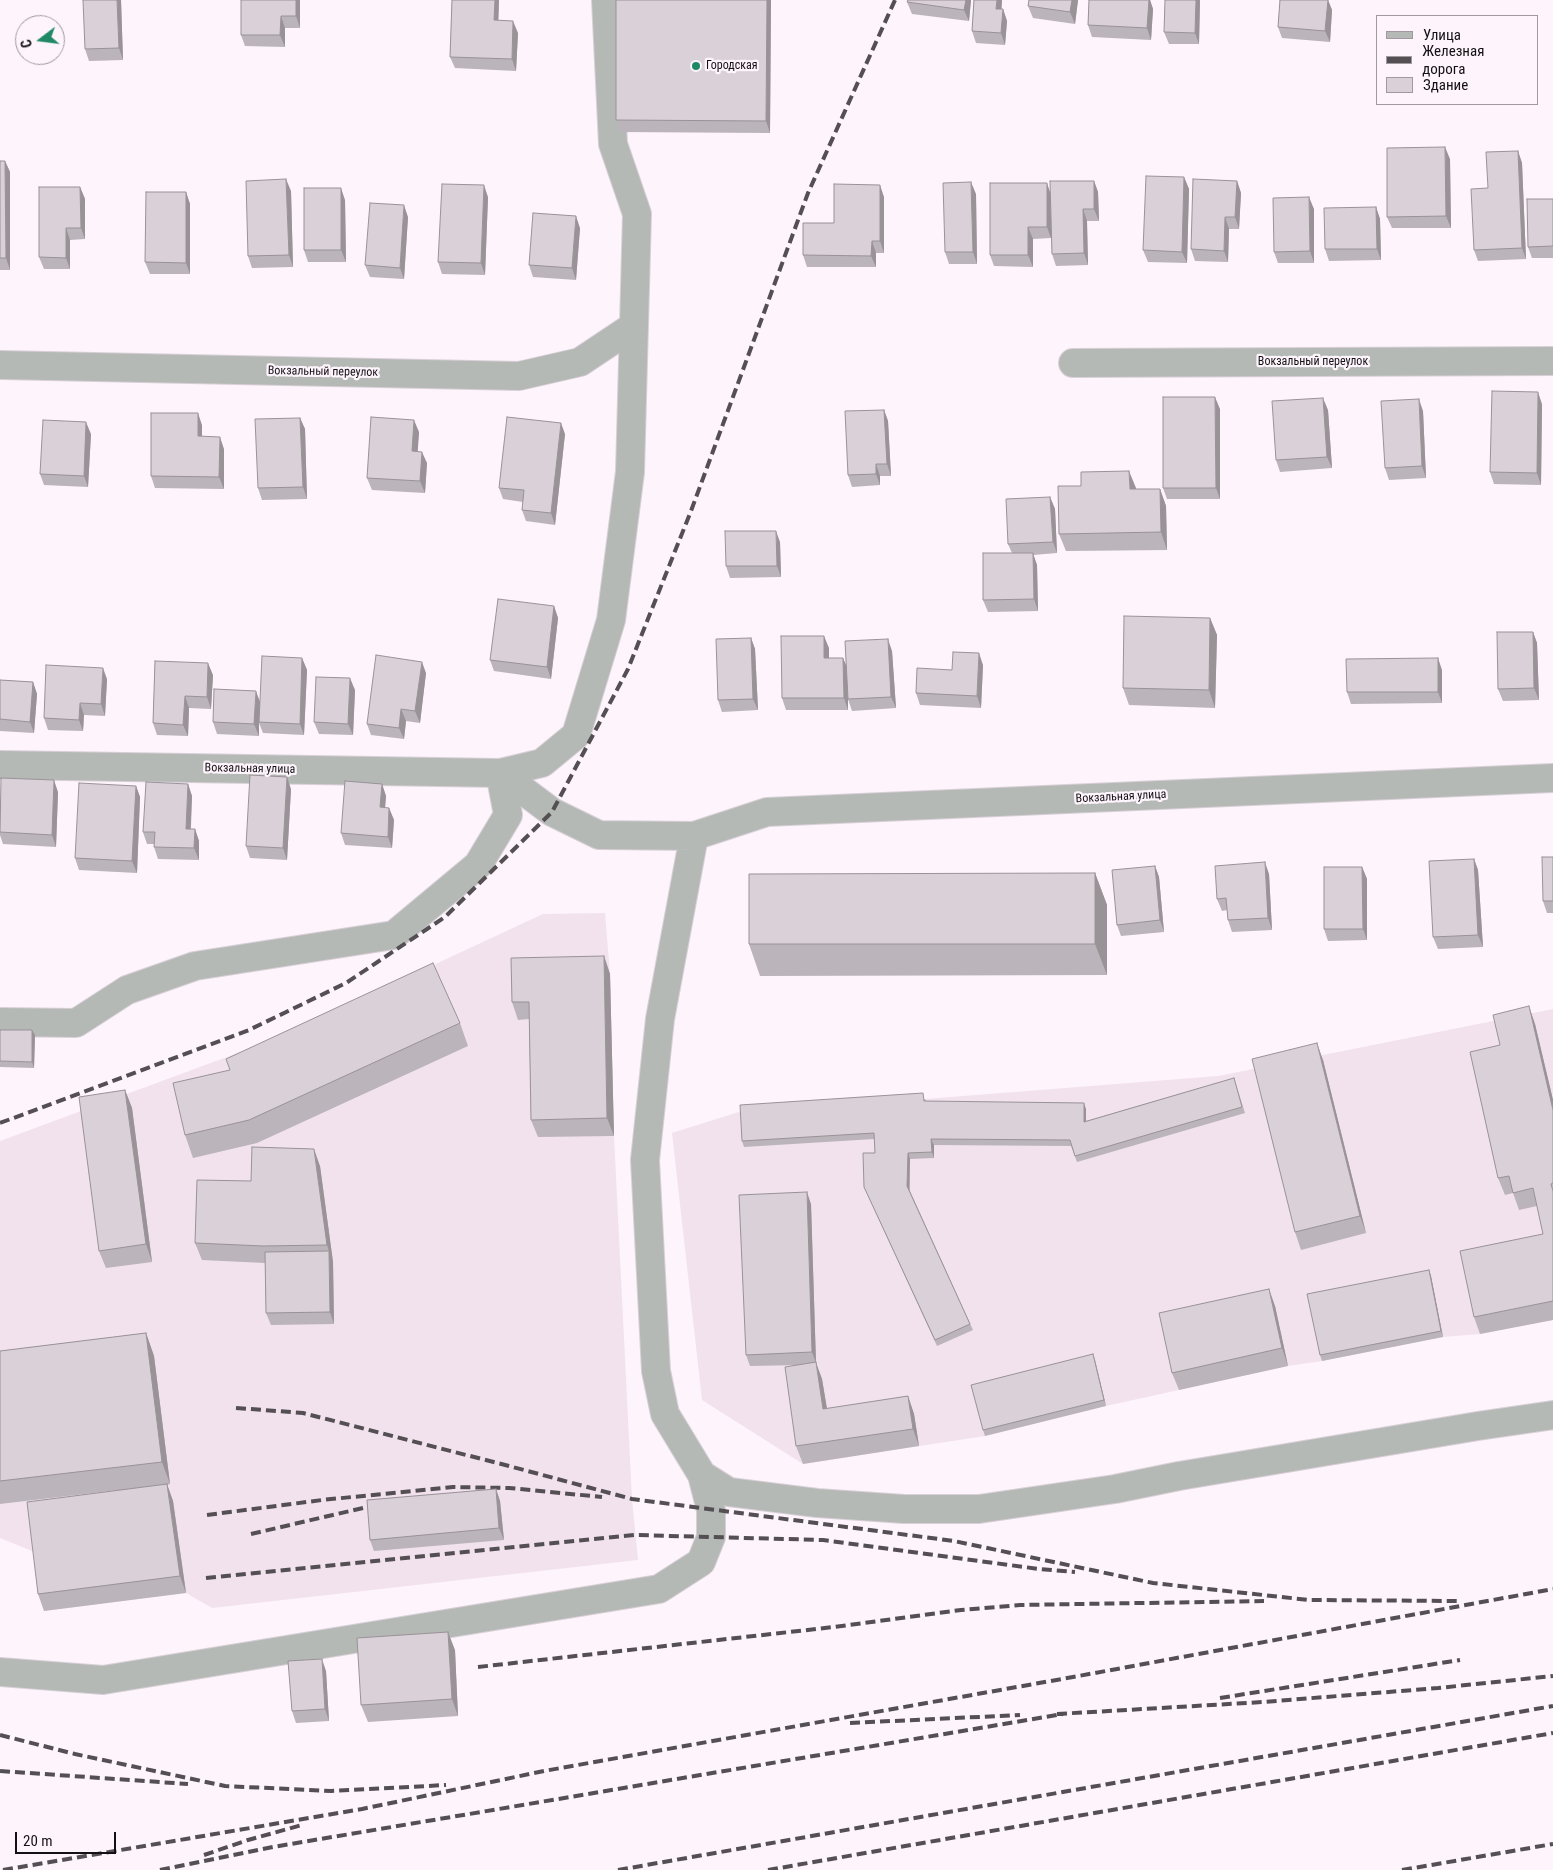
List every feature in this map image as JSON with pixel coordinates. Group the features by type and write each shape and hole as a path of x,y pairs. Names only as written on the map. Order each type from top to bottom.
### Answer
{"street":[{"name":"Вокзальная улица","path":"0,765 500,773 542,763 576,735 611,620 630,472 637,214 614,144 606,0"},
{"name":"Вокзальный переулок","path":"0,365 519,376 580,362 634,326"},
{"name":"Вокзальный переулок","path":"1073,363 1553,361"},
{"name":"Вокзальная улица","path":"500,773 552,812 599,835 694,836 767,812 1553,778"},
{"path":"0,1022 76,1023 127,990 195,966 394,935 478,865 508,815 500,773"},
{"path":"0,1672 103,1680 659,1589 701,1562 711,1537 711,1510 702,1475 666,1414 656,1371 645,1160 660,1019 694,836"},
{"path":"702,1475 729,1492 817,1503 904,1508 978,1509 1106,1490 1468,1427 1553,1415"}],"shaded area":[{"path":"605,913 610,974 614,1136 632,1499 638,1560 212,1608 186,1593 44,1611 37,1553 0,1538 0,1141 270,1041 543,914"},
{"path":"1553,1009 1553,1320 1480,1334 1443,1337 1288,1366 1106,1406 985,1436 803,1464 702,1400 672,1133 742,1111 1218,1076"}],"building":[{"path":"83,0 117,0 119,48 85,49"},
{"path":"241,0 296,0 296,16 281,16 280,35 241,35"},
{"path":"452,0 495,0 494,20 513,21 512,59 450,57"},
{"name":"Городская","path":"616,0 767,0 766,121 616,120"},
{"path":"908,0 966,0 964,10 907,2"},
{"path":"974,0 997,0 996,9 1003,9 1001,33 972,31"},
{"path":"1029,0 1072,0 1070,12 1028,6"},
{"path":"1089,0 1149,0 1147,28 1088,25"},
{"path":"1165,0 1196,0 1195,33 1164,32"},
{"path":"1280,0 1328,0 1325,31 1278,27"},
{"path":"1445,147 1446,216 1387,217 1387,148"},
{"path":"1518,151 1522,248 1474,250 1471,189 1488,188 1486,152"},
{"path":"0,161 5,161 6,258 0,258"},
{"path":"1146,176 1184,177 1182,252 1143,250"},
{"path":"286,179 289,255 248,256 246,181"},
{"path":"1193,179 1237,181 1235,217 1225,217 1224,251 1191,249"},
{"path":"1050,181 1094,181 1094,209 1083,209 1084,253 1052,254"},
{"path":"971,182 973,252 945,252 943,183"},
{"path":"990,183 1047,183 1047,227 1028,227 1028,255 990,255"},
{"path":"442,184 484,185 481,263 438,262"},
{"path":"834,184 880,185 880,241 872,241 871,256 803,255 803,223 834,223"},
{"path":"39,187 80,187 81,228 66,228 66,258 39,257"},
{"path":"304,188 341,188 341,250 304,250"},
{"path":"146,192 186,192 186,263 145,262"},
{"path":"1309,197 1310,251 1274,252 1273,198"},
{"path":"1527,199 1553,199 1553,246 1528,247"},
{"path":"370,203 404,205 400,268 365,265"},
{"path":"1376,207 1377,249 1325,249 1324,208"},
{"path":"533,213 576,216 572,268 529,265"},
{"path":"1492,391 1538,392 1537,473 1490,472"},
{"path":"1163,397 1215,397 1216,488 1163,488"},
{"path":"1323,398 1327,457 1276,460 1272,401"},
{"path":"1419,399 1422,466 1385,468 1381,401"},
{"path":"884,410 887,464 876,464 876,474 848,475 845,411"},
{"path":"151,413 198,413 198,436 220,437 219,477 151,476"},
{"path":"371,417 414,420 412,451 422,452 420,481 367,478"},
{"path":"507,417 561,423 551,513 522,510 524,490 499,488"},
{"path":"300,418 303,487 258,488 255,419"},
{"path":"43,420 86,422 84,476 40,474"},
{"path":"1129,471 1130,489 1160,489 1161,532 1059,534 1058,486 1081,486 1081,472"},
{"path":"1050,497 1053,542 1008,544 1006,499"},
{"path":"725,531 776,531 777,566 726,566"},
{"path":"983,553 1033,553 1034,599 983,600"},
{"path":"498,599 554,606 547,667 490,660"},
{"path":"1124,616 1210,618 1209,690 1123,688"},
{"path":"1497,632 1533,632 1534,688 1498,689"},
{"path":"781,636 824,636 824,658 843,658 844,698 782,698"},
{"path":"751,638 753,699 718,700 716,639"},
{"path":"888,639 891,697 848,699 845,641"},
{"path":"953,652 979,653 977,696 916,693 917,668 952,670"},
{"path":"376,655 422,662 415,711 401,709 399,728 367,724"},
{"path":"262,656 302,658 300,724 259,722"},
{"path":"1438,658 1438,692 1347,692 1346,659"},
{"path":"155,661 208,663 207,697 185,696 183,725 153,723"},
{"path":"46,665 103,668 101,704 80,703 79,720 44,718"},
{"path":"316,677 350,678 348,724 314,722"},
{"path":"0,680 33,682 30,722 0,719"},
{"path":"214,689 256,691 254,724 213,722"},
{"path":"250,775 287,777 283,848 246,846"},
{"path":"1,778 54,780 52,835 0,832"},
{"path":"345,781 382,784 380,807 389,808 388,837 341,833"},
{"path":"146,782 188,784 186,829 195,829 194,848 154,847 155,832 143,832"},
{"path":"79,783 136,786 132,861 75,858"},
{"path":"1542,857 1553,857 1553,901 1543,901"},
{"path":"1474,859 1478,935 1433,937 1429,861"},
{"path":"1265,862 1268,918 1228,920 1226,898 1217,899 1215,866"},
{"path":"1155,866 1160,920 1117,925 1112,870"},
{"path":"1324,867 1362,867 1363,929 1324,929"},
{"path":"1095,873 1095,944 749,944 749,874"},
{"path":"604,956 607,1118 531,1120 529,1002 512,1002 511,958"},
{"path":"433,963 460,1023 249,1120 185,1135 173,1083 230,1070 226,1059"},
{"path":"1529,1006 1553,1110 1553,1183 1551,1184 1553,1191 1553,1301 1474,1317 1460,1251 1543,1234 1533,1188 1513,1193 1509,1176 1498,1178 1470,1052 1500,1045 1493,1015"},
{"path":"0,1030 32,1030 32,1062 0,1061"},
{"path":"1317,1043 1360,1216 1295,1232 1252,1059"},
{"path":"1234,1078 1242,1107 1075,1156 1070,1140 931,1139 932,1152 908,1153 907,1186 970,1324 935,1340 864,1187 863,1153 875,1153 874,1133 742,1141 740,1105 923,1093 924,1101 1084,1103 1084,1122"},
{"path":"125,1090 146,1244 99,1251 79,1097"},
{"path":"252,1147 314,1149 327,1245 263,1246 195,1243 197,1180 251,1181"},
{"path":"807,1192 812,1352 746,1355 739,1195"},
{"path":"329,1251 330,1312 266,1313 265,1252"},
{"path":"1429,1270 1441,1331 1320,1355 1307,1294"},
{"path":"1269,1289 1282,1348 1172,1373 1159,1313"},
{"path":"146,1333 162,1462 0,1481 0,1351"},
{"path":"1093,1354 1104,1400 983,1430 971,1385"},
{"path":"816,1362 823,1409 908,1396 913,1429 796,1446 785,1367"},
{"path":"167,1484 180,1576 38,1594 27,1502"},
{"path":"496,1489 499,1528 370,1540 367,1500"},
{"path":"448,1632 452,1699 361,1705 357,1638"},
{"path":"322,1659 325,1709 292,1711 288,1661"}],"railway":[{"path":"0,1123 249,1030 346,983 445,917 552,812 628,669 691,511 808,193 895,0"},
{"path":"236,1408 303,1413 632,1499 954,1541 1153,1583 1309,1600 1459,1601"},
{"path":"207,1515 322,1500 453,1487 509,1488 602,1497"},
{"path":"251,1534 380,1504"},
{"path":"206,1578 635,1535 823,1540 1039,1569 1075,1572"},
{"path":"3,1870 362,1809 544,1771 1553,1589"},
{"path":"478,1667 834,1627 961,1610 1020,1605 1264,1601"},
{"path":"1220,1698 1460,1660"},
{"path":"1057,1714 1263,1702 1438,1688 1553,1676"},
{"path":"618,1870 1553,1706"},
{"path":"160,1870 273,1847 1063,1714"},
{"path":"850,1723 1020,1715"},
{"path":"768,1870 1553,1733"},
{"path":"0,1735 75,1754 225,1786 331,1791 446,1785"},
{"path":"0,1771 188,1784"},
{"path":"204,1855 302,1825"},
{"path":"1402,1870 1553,1844"}],"place":[{"name":"Городская","path":"696,66"}]}
